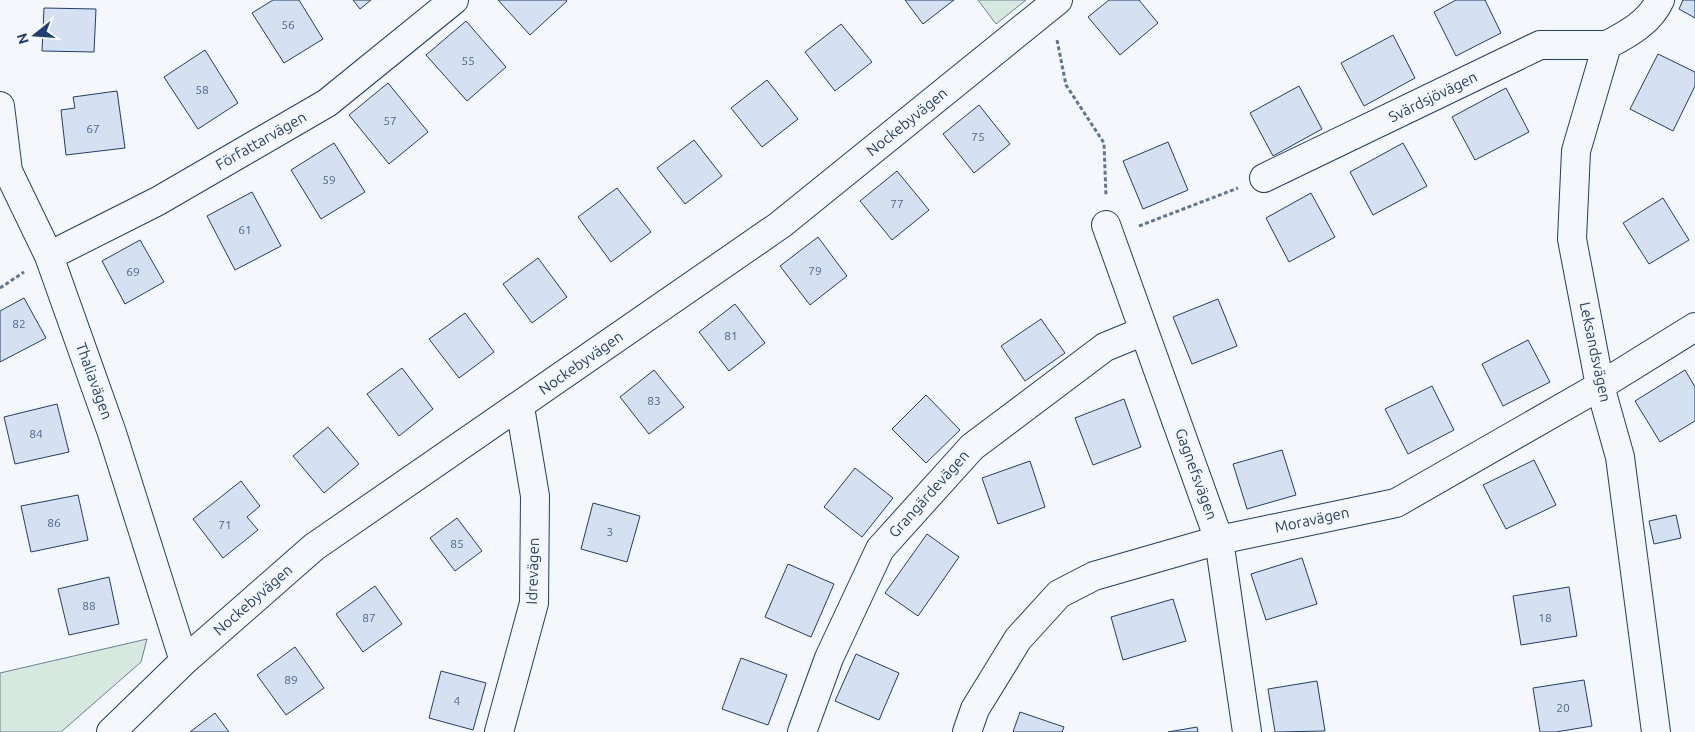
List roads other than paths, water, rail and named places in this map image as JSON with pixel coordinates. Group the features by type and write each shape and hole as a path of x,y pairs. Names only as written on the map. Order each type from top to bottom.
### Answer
{"street":[{"name":"Författarvägen","path":"49,256 158,200 327,103 454,0"},
{"path":"1607,45 1627,35 1654,13 1660,0"},
{"name":"Nockebyvägen","path":"123,728 184,661 314,547 520,407 780,225 1054,3"},
{"name":"Svärdsjövägen","path":"1264,178 1540,46 1607,45"},
{"name":"Leksandsvägen","path":"1607,45 1576,152 1572,239 1600,386 1620,456 1656,732"},
{"name":"Thaliavägen","path":"0,106 8,171 49,256 112,433 184,661"},
{"name":"Gagnefsvägen","path":"1106,224 1219,540 1247,732"},
{"name":"Moravägen","path":"967,732 975,709 1018,639 1059,594 1094,576 1219,540 1396,503 1600,386 1695,327"},
{"name":"Grangärdevägen","path":"802,732 829,658 880,549 972,447 1105,347 1144,331"},
{"name":"Idrevägen","path":"499,732 534,603 535,496 520,407"}]}
